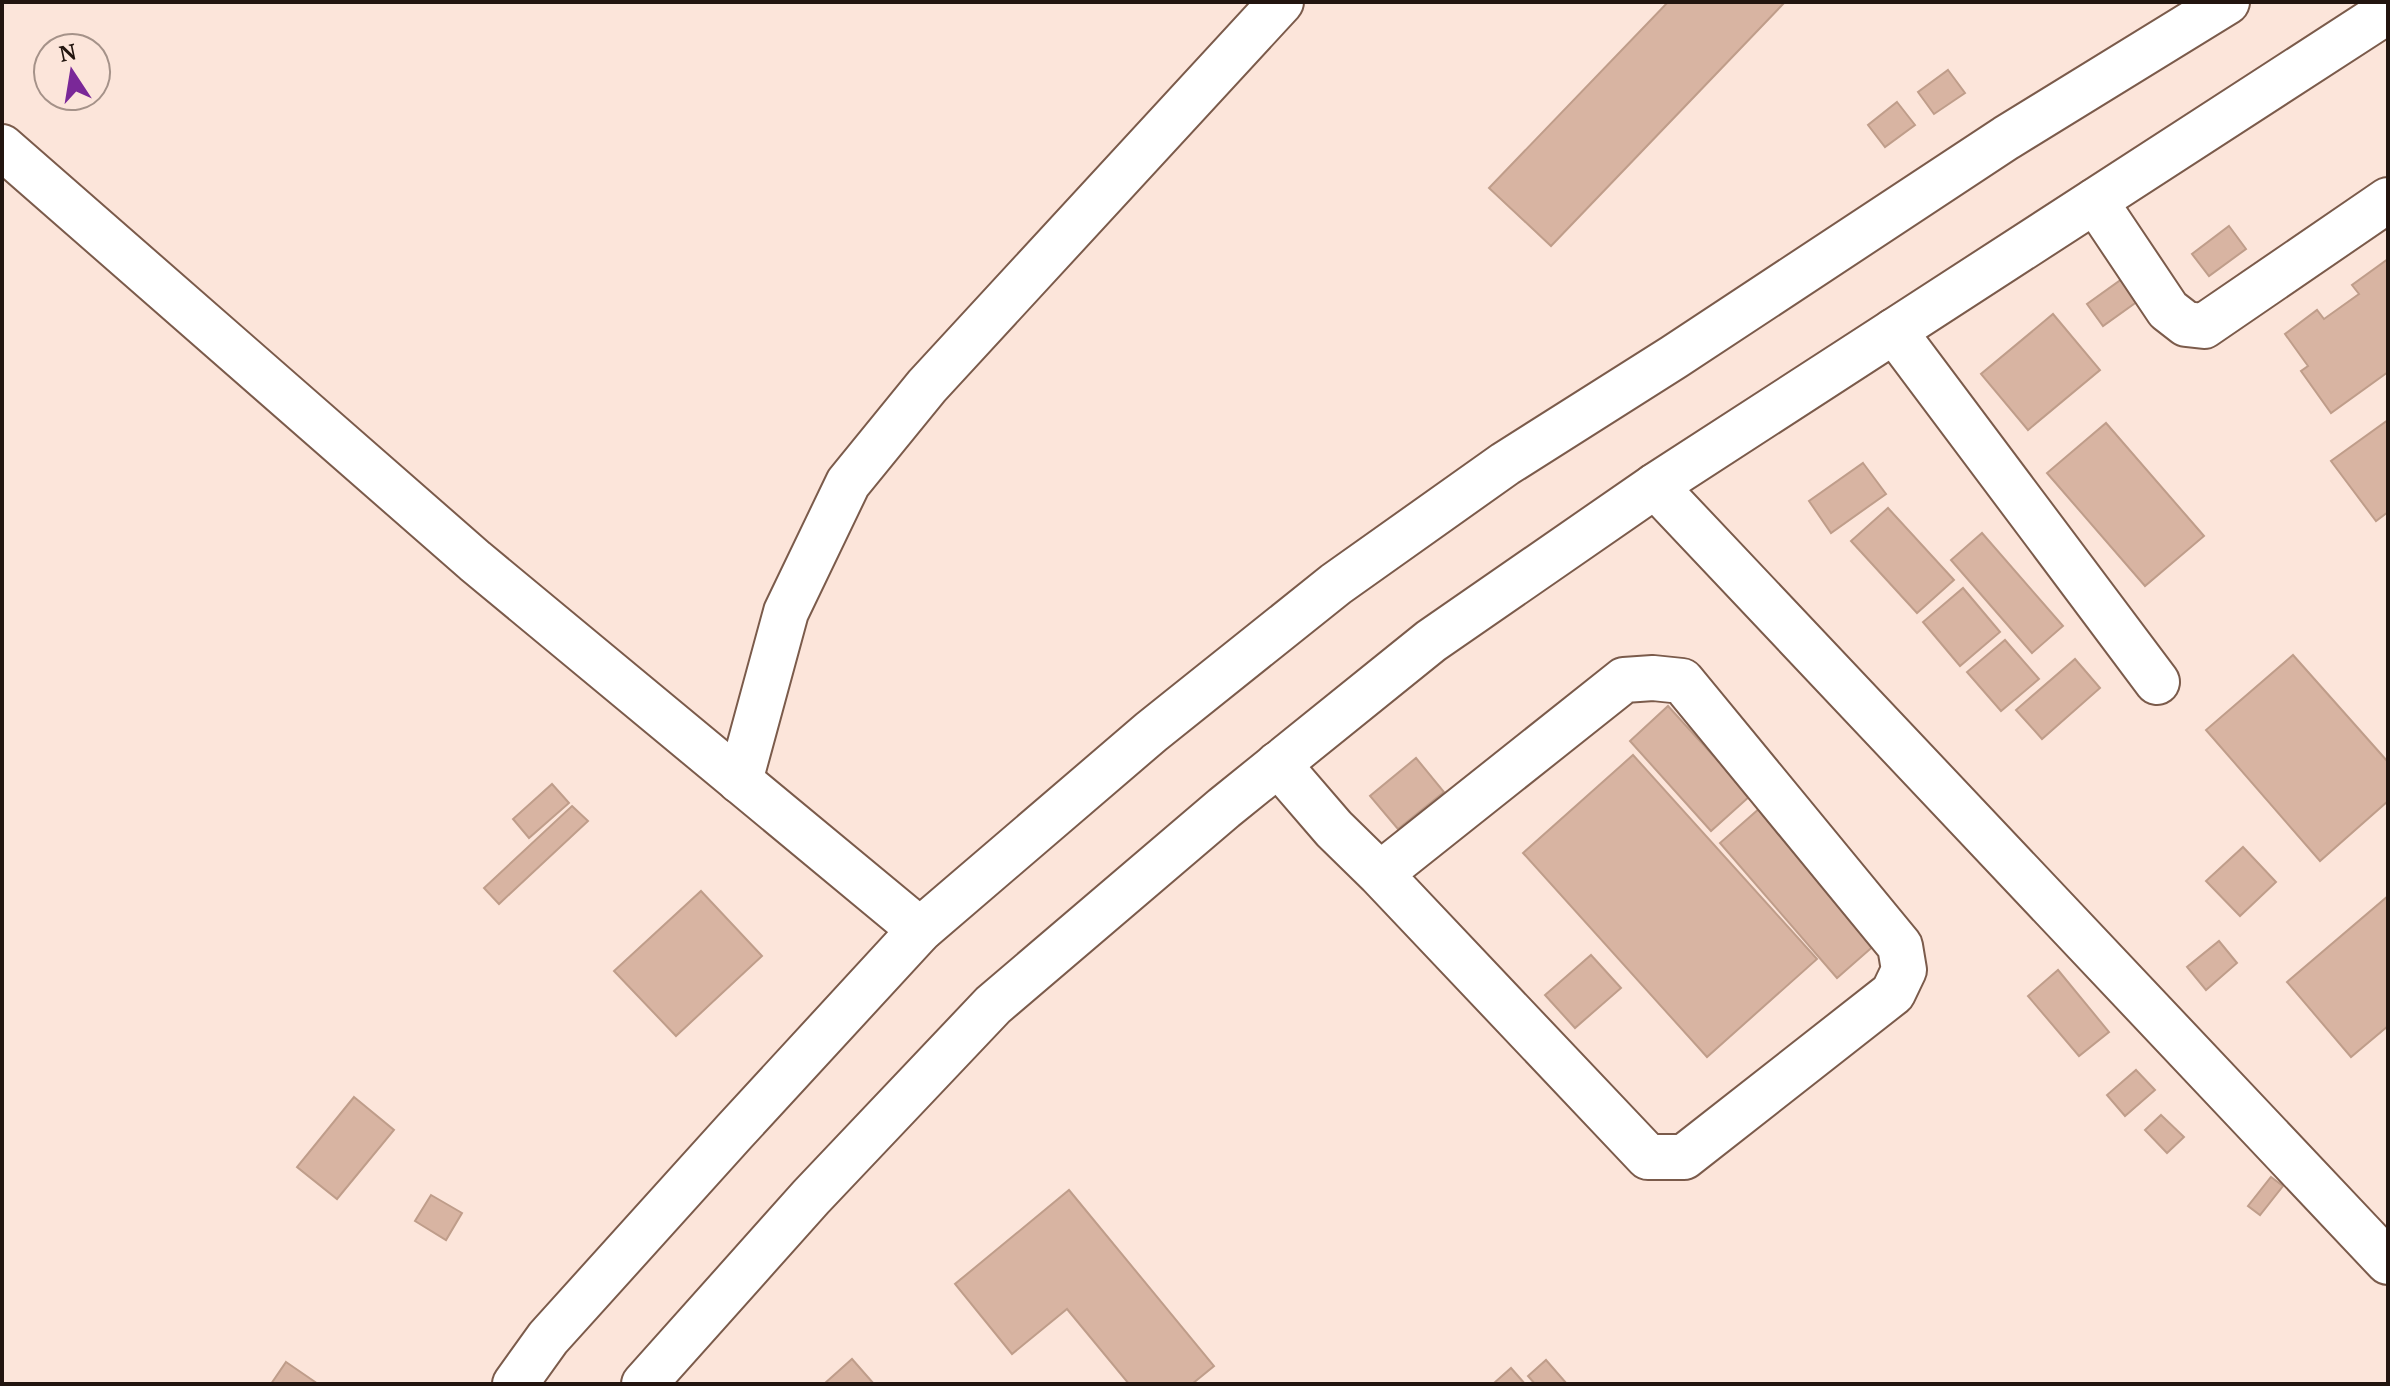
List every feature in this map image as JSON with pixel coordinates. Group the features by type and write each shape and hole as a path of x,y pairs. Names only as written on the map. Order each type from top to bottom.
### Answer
{"main road":[{"path":"740,781 786,612 848,483 927,386 1281,2"},
{"path":"515,1384 558,1327 920,930 1163,722 1336,584 1505,464 2006,138 2227,2"},
{"path":"655,1379 811,1197 993,1005 1278,764 1431,641 1655,486 2388,11"},
{"path":"2,147 475,561 920,930"},
{"path":"2095,201 2168,310 2186,324 2204,326 2388,200"},
{"path":"1894,331 2157,682"},
{"path":"1655,486 2388,1262"},
{"path":"1278,764 1334,829 1648,1157 1684,1157 1893,993 1904,970 1900,946 1682,681 1653,678 1624,680 1380,874"}],"building":[{"path":"1668,2 1785,2 1551,246 1489,188"},
{"path":"1948,70 1965,93 1934,114 1918,92"},
{"path":"1897,102 1915,125 1885,147 1868,125"},
{"path":"2229,226 2246,249 2209,276 2192,254"},
{"path":"2388,259 2388,372 2331,413 2301,371 2308,366 2285,334 2317,310 2324,319 2359,294 2352,285"},
{"path":"2122,279 2138,301 2103,326 2087,304"},
{"path":"2053,314 2100,370 2028,430 1981,374"},
{"path":"2388,420 2388,512 2376,521 2331,461"},
{"path":"2106,423 2204,536 2145,586 2047,473"},
{"path":"1863,463 1886,494 1831,533 1809,501"},
{"path":"1888,508 1954,580 1917,613 1851,541"},
{"path":"1982,533 2063,626 2032,653 1951,560"},
{"path":"1963,588 2000,632 1960,666 1923,622"},
{"path":"2005,640 2039,679 2001,711 1967,672"},
{"path":"2293,655 2388,762 2388,801 2320,861 2206,730"},
{"path":"2075,659 2100,688 2042,739 2016,710"},
{"path":"1668,706 1750,796 1711,831 1630,741"},
{"path":"1633,755 1817,959 1707,1057 1523,853"},
{"path":"1416,758 1444,792 1398,829 1370,796"},
{"path":"552,784 569,803 529,838 513,819"},
{"path":"572,806 588,821 499,904 484,888"},
{"path":"1760,808 1877,943 1837,978 1720,843"},
{"path":"2243,847 2276,882 2240,916 2206,881"},
{"path":"701,891 762,956 676,1036 614,971"},
{"path":"2388,896 2388,1026 2351,1057 2287,982"},
{"path":"2219,941 2237,963 2206,990 2187,967"},
{"path":"1591,955 1621,988 1575,1028 1545,995"},
{"path":"2058,970 2109,1032 2079,1056 2028,996"},
{"path":"2136,1070 2155,1090 2125,1116 2107,1095"},
{"path":"354,1097 394,1130 337,1199 297,1167"},
{"path":"2161,1115 2184,1137 2167,1153 2145,1130"},
{"path":"2271,1177 2283,1186 2260,1215 2248,1206"},
{"path":"1069,1190 1214,1366 1192,1384 1129,1384 1067,1309 1012,1354 955,1284"},
{"path":"431,1195 462,1213 446,1240 415,1221"},
{"path":"852,1359 874,1384 824,1384"},
{"path":"1546,1360 1567,1384 1535,1384 1528,1376"},
{"path":"286,1362 318,1384 271,1384"},
{"path":"1511,1368 1525,1384 1493,1384"}]}
